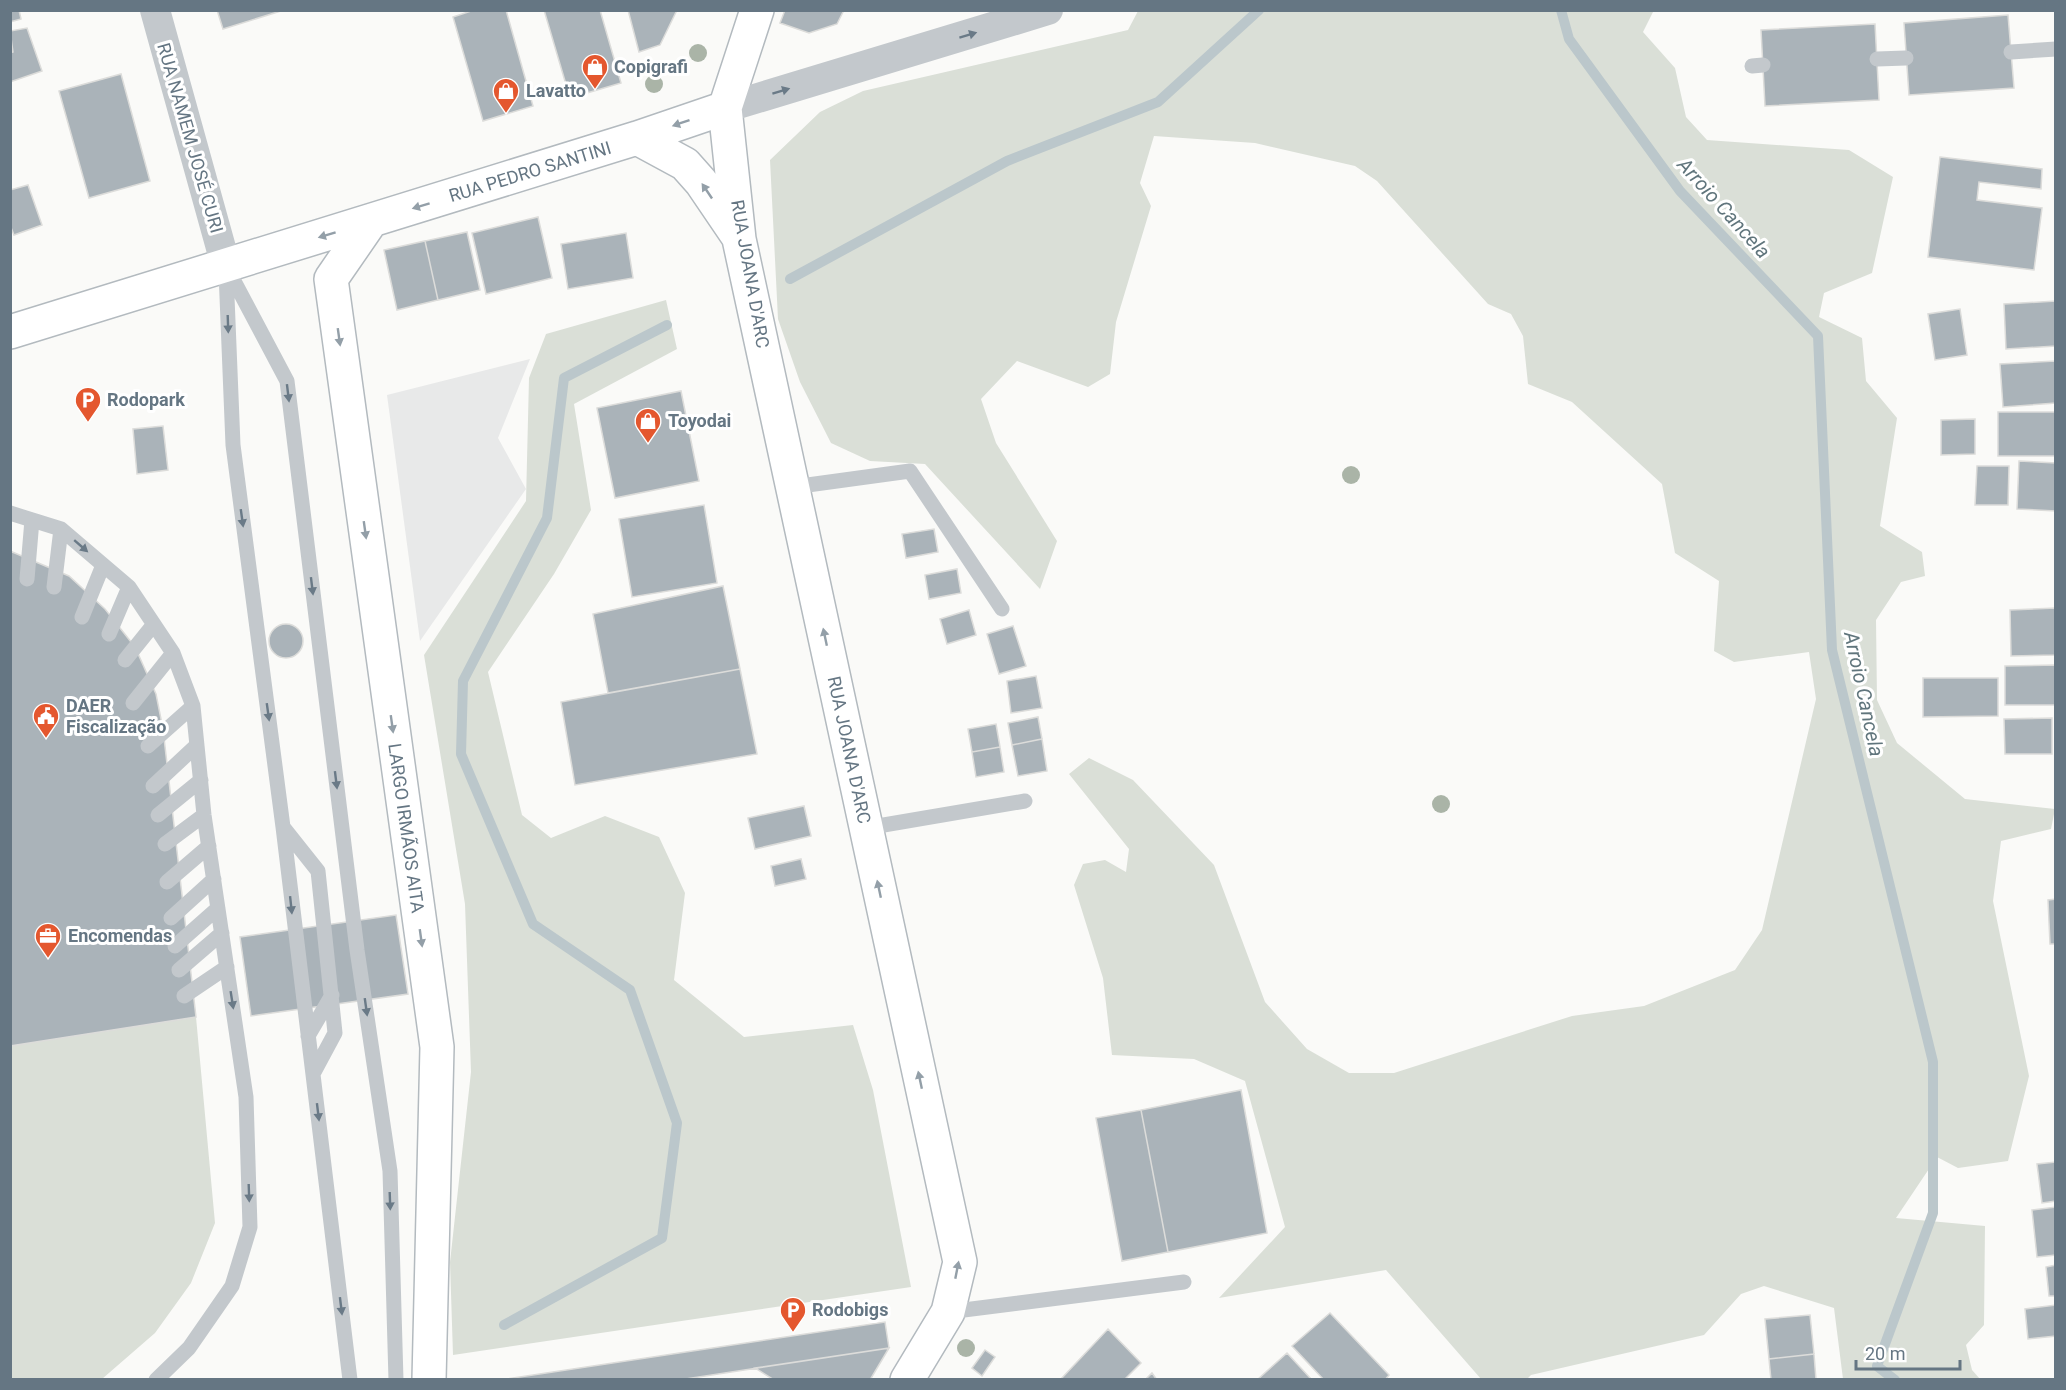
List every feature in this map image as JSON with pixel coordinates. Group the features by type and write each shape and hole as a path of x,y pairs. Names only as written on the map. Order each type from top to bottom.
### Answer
{"street":[{"name":"RUA NAMEM JOSÉ CURI","path":"155,10 226,266"},
{"path":"725,108 757,10"},
{"name":"RUA PEDRO SANTINI","path":"10,332 637,138 725,108 1048,10"},
{"name":"RUA JOANA D'ARC","path":"725,108 740,239 960,1263 948,1312 907,1380"},
{"path":"637,138 685,164 701,182 740,239"},
{"path":"282,248 331,279 371,221"},
{"name":"LARGO IRMÃOS AITA","path":"331,279 436,1047 429,1380"}],"lane":[{"path":"2011,52 2055,49"},
{"path":"1877,59 1906,58"},
{"path":"226,266 233,446 283,827 350,1380"},
{"path":"226,266 287,381 357,950 390,1171 396,1380"},
{"path":"793,487 910,471 1002,609"},
{"path":"10,513 61,529 129,587 173,652 194,706 204,814 246,1098 250,1227 232,1286 189,1348 156,1380"},
{"path":"27,579 32,520"},
{"path":"54,587 61,529"},
{"path":"82,616 103,566"},
{"path":"110,634 129,587"},
{"path":"125,660 154,624"},
{"path":"133,703 173,652"},
{"path":"148,746 194,706"},
{"path":"153,786 197,745"},
{"path":"158,815 201,780"},
{"path":"866,828 1024,801"},
{"path":"165,844 204,814"},
{"path":"283,827 318,871 335,1033 313,1074"},
{"path":"167,882 209,846"},
{"path":"171,918 214,879"},
{"path":"175,946 218,908"},
{"path":"179,970 222,933"},
{"path":"184,996 227,967"},
{"path":"308,1036 332,995"},
{"path":"948,1312 1184,1282"}],"shaded area":[{"path":"1654,10 1643,32 1675,68 1686,117 1707,140 1849,150 1893,177 1872,273 1824,293 1819,317 1862,338 1866,381 1897,418 1880,526 1922,552 1925,576 1901,582 1876,620 1877,700 1897,743 1965,799 2055,809 2051,829 2001,841 1993,901 2029,1076 2008,1161 1958,1168 1937,1157 1896,1218 1985,1226 1984,1325 1966,1345 1972,1370 1980,1379 1843,1379 1834,1308 1764,1286 1741,1294 1704,1335 1531,1375 1526,1380 1481,1379 1386,1270 1219,1298 1285,1227 1245,1081 1194,1059 1112,1055 1103,978 1074,885 1083,864 1105,860 1126,872 1129,849 1069,774 1089,758 1133,780 1214,865 1265,1002 1307,1049 1349,1073 1394,1073 1572,1016 1644,1006 1735,970 1762,930 1816,699 1809,652 1734,662 1714,651 1719,581 1675,553 1662,484 1572,402 1528,384 1523,336 1511,314 1488,304 1377,181 1355,166 1255,143 1154,136 1140,183 1151,206 1116,322 1110,374 1088,387 1017,361 981,399 996,443 1057,541 1040,589 925,464 870,461 831,443 800,382 778,319 770,160 820,112 863,91 1128,30 1138,11"},
{"path":"666,300 677,349 574,404 591,510 554,574 488,672 522,815 551,838 605,816 659,837 685,893 674,980 744,1037 853,1025 873,1090 911,1287 453,1355 450,1262 471,1072 465,904 424,655 526,501 529,378 546,334"},
{"path":"530,359 498,438 526,489 420,641 387,395"},
{"path":"196,1017 215,1223 191,1283 155,1333 102,1379 11,1380 11,1046"}],"building":[{"path":"10,10 19,10 21,19 10,22"},
{"path":"217,10 284,10 223,29"},
{"path":"474,10 506,10 533,106 483,121 453,17"},
{"path":"544,10 600,10 621,83 570,98"},
{"path":"628,10 677,10 660,45 639,52"},
{"path":"785,10 844,10 837,24 809,33 780,23"},
{"path":"2008,15 2014,88 1909,95 1904,23"},
{"path":"1875,24 1879,100 1765,106 1761,30"},
{"path":"27,28 42,71 10,82 10,53 13,52 10,31"},
{"path":"121,74 150,181 89,198 59,91"},
{"path":"1940,157 2042,169 2041,189 1979,182 1977,200 2042,208 2034,270 1928,257"},
{"path":"28,185 42,225 14,235 10,225 10,190"},
{"path":"538,217 552,278 486,294 472,233"},
{"path":"467,232 480,290 438,300 425,241"},
{"path":"626,233 633,278 568,289 561,244"},
{"path":"425,241 438,300 397,310 384,250"},
{"path":"2056,301 2056,346 2006,349 2004,304"},
{"path":"1960,309 1967,355 1935,360 1928,314"},
{"path":"2056,361 2056,403 2003,407 2000,364"},
{"name":"Toyodai","path":"681,391 699,481 615,498 597,408"},
{"path":"1998,412 2056,412 2056,456 1998,456"},
{"path":"1975,419 1975,454 1941,455 1941,420"},
{"path":"163,426 168,470 137,474 133,429"},
{"path":"2019,461 2056,463 2056,511 2017,509"},
{"path":"1977,466 2009,466 2008,505 1975,505"},
{"path":"704,505 717,583 632,597 619,519"},
{"path":"934,529 938,552 906,558 902,534"},
{"path":"10,551 69,576 105,609 135,647 156,694 163,729 196,1017 10,1046"},
{"path":"957,569 961,593 929,599 925,575"},
{"path":"723,586 740,669 608,693 593,614"},
{"path":"2056,608 2056,655 2011,656 2010,610"},
{"path":"969,610 976,635 947,644 940,619"},
{"path":"286,624 298,629 303,641 298,653 286,658 274,653 269,641 274,629"},
{"path":"1013,626 1026,666 999,674 987,634"},
{"path":"2056,665 2056,705 2005,705 2005,666"},
{"path":"740,669 757,754 575,785 561,702"},
{"path":"1036,676 1042,708 1011,713 1007,681"},
{"path":"1923,678 1998,678 1998,716 1923,717"},
{"path":"1038,717 1042,739 1012,745 1008,723"},
{"path":"2052,718 2052,754 2005,754 2004,719"},
{"path":"996,724 1000,747 972,752 968,729"},
{"path":"1042,739 1047,771 1018,776 1012,745"},
{"path":"1000,747 1004,772 976,777 972,752"},
{"path":"804,806 811,836 755,849 748,818"},
{"path":"801,859 806,879 775,886 771,866"},
{"path":"2056,899 2056,944 2050,944 2048,900"},
{"path":"396,915 408,994 251,1016 240,937"},
{"path":"1241,1090 1267,1233 1168,1252 1141,1110"},
{"path":"1141,1110 1168,1252 1122,1261 1096,1118"},
{"path":"2056,1162 2056,1201 2042,1203 2037,1164"},
{"path":"2056,1207 2056,1255 2037,1257 2032,1210"},
{"path":"2056,1265 2056,1296 2049,1296 2046,1267"},
{"path":"2056,1305 2056,1336 2028,1339 2025,1309"},
{"path":"1330,1313 1389,1375 1385,1380 1324,1380 1292,1346"},
{"path":"1810,1315 1814,1354 1769,1359 1765,1319"},
{"path":"885,1322 889,1348 679,1380 500,1380"},
{"path":"1108,1329 1141,1363 1124,1380 1060,1380"},
{"path":"889,1348 870,1380 774,1380 755,1368"},
{"path":"985,1350 995,1357 982,1376 972,1368"},
{"path":"1287,1353 1312,1380 1257,1380"},
{"path":"1814,1354 1816,1380 1771,1380 1769,1359"},
{"path":"1152,1373 1157,1380 1145,1380"}],"waterway":[{"path":"790,279 1007,161 1158,102 1259,10"},
{"name":"Arroio Cancela","path":"1561,10 1569,39 1680,191 1818,336 1832,650 1933,1062 1933,1213 1877,1366 1895,1380"},
{"path":"504,1325 662,1238 677,1123 630,990 533,924 461,754 463,681 547,518 564,378 667,325"}],"place":[{"name":"Copigrafi","path":"595,90"},
{"name":"Lavatto","path":"506,114"},
{"name":"Rodopark","path":"88,423"},
{"name":"Toyodai","path":"648,444"},
{"name":"DAER Fiscalização","path":"46,739"},
{"name":"Encomendas","path":"48,959"},
{"name":"Rodobigs","path":"793,1333"}]}
